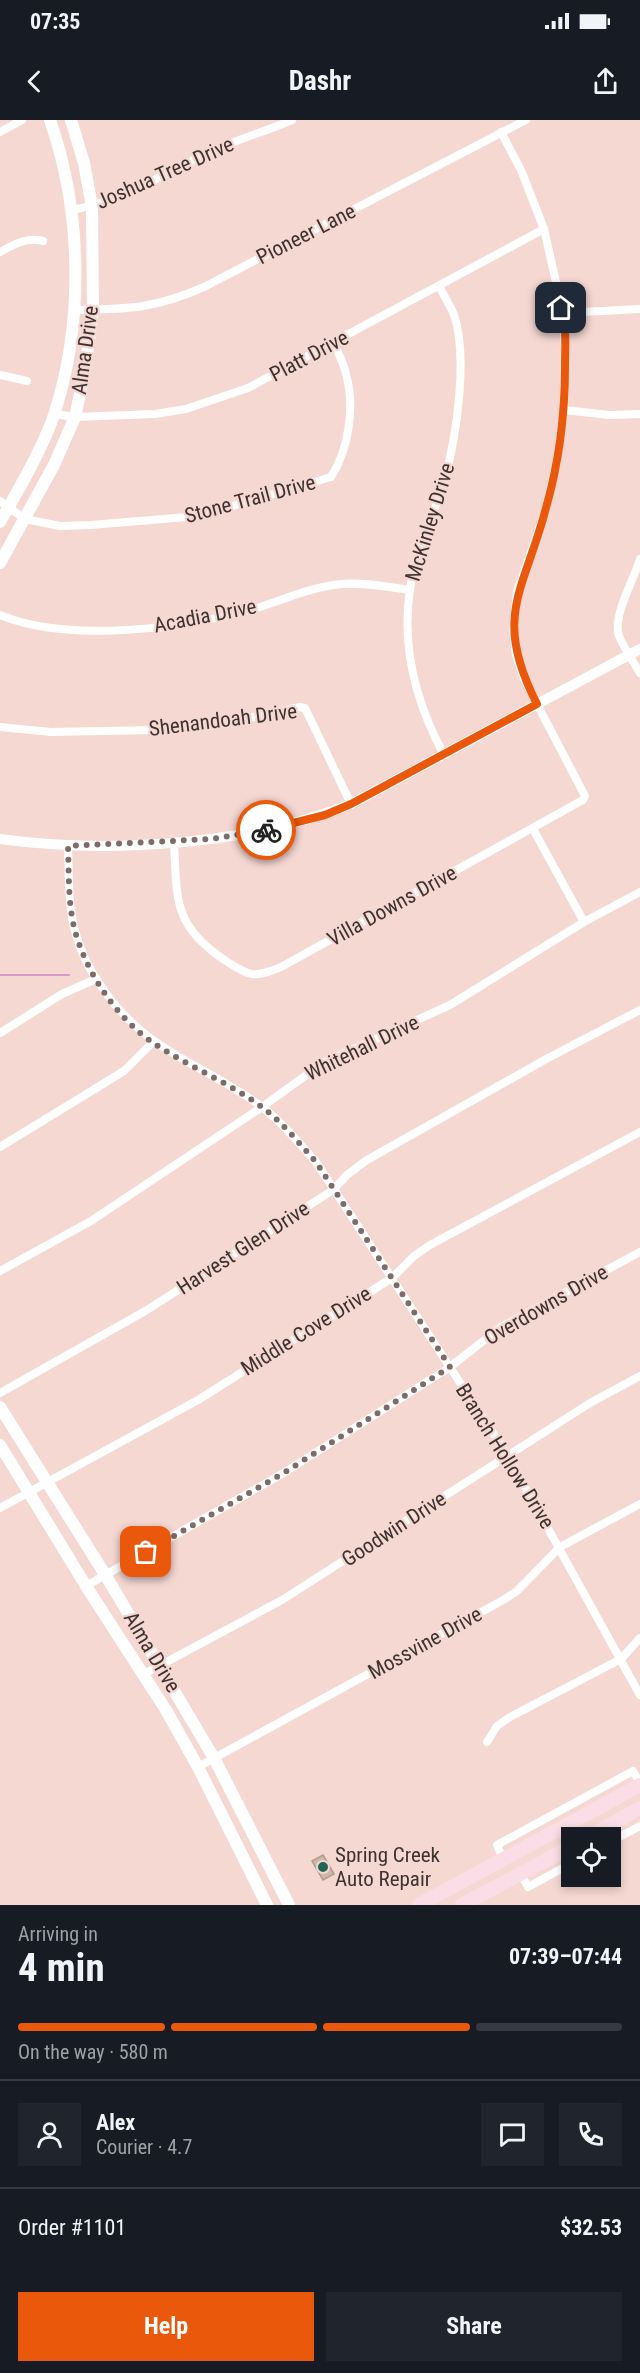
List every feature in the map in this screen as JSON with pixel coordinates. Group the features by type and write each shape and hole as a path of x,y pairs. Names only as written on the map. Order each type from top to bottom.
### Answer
{"main road":[{"name":"Alma Drive","path":"0,522 5,503 54,414 68,366 67,356 74,310 74,238 63,164 50,120"},
{"name":"Alma Drive","path":"0,563 54,465 75,417 85,370 93,310 92,207 84,163 71,120"},
{"name":"Alma Drive","path":"0,1407 106,1576 214,1758 289,1905"},
{"name":"Alma Drive","path":"0,1445 31,1492 86,1586 144,1674 198,1767 267,1905"},
{"path":"419,1905 640,1784"},
{"path":"606,1827 640,1808"},
{"path":"462,1905 561,1852"},
{"path":"254,1880 272,1871"}],"street":[{"path":"0,132 22,120"},
{"name":"Joshua Tree Drive","path":"71,210 92,207 126,195 203,155 292,120"},
{"name":"Pioneer Lane","path":"74,310 134,309 156,305 204,287 526,120"},
{"path":"501,132 521,170 544,229 563,313 564,410 557,459 546,509 517,591 514,610 516,655 524,679 537,704"},
{"name":"Platt Drive","path":"54,414 75,417 155,414 213,401 248,388 334,344 544,229"},
{"path":"0,252 21,241 34,239 43,241"},
{"name":"McKinley Drive","path":"439,286 453,314 456,326 458,402 445,476 420,548 410,590 407,630 412,675 420,704 444,755"},
{"path":"563,313 640,309"},
{"name":"Stone Trail Drive","path":"5,503 25,519 60,526 199,516 331,477 338,466 349,430 346,373 334,344"},
{"path":"0,375 27,381"},
{"path":"564,410 609,415 640,414"},
{"path":"640,560 617,626 640,673"},
{"name":"Acadia Drive","path":"0,615 17,622 92,631 167,626 220,618 260,607 290,595 340,584 410,590"},
{"path":"0,839 68,846 174,842 261,831 325,815 351,804 444,755 640,649"},
{"name":"Villa Downs Drive","path":"174,842 177,897 181,913 189,929 207,948 246,974 260,975 281,967 583,800 585,796 537,704"},
{"name":"Shenandoah Drive","path":"0,727 51,732 154,730 211,726 300,707 305,708 351,804"},
{"path":"533,829 584,922"},
{"name":"Branch Hollow Drive","path":"68,846 70,902 74,927 82,952 96,979 113,1004 133,1026 153,1042 262,1107 308,1154 508,1456 640,1695"},
{"name":"Whitehall Drive","path":"0,1271 91,1221 262,1107 323,1063 450,1005 584,922 640,892"},
{"path":"0,1033 62,994 96,979"},
{"name":"Harvest Glen Drive","path":"0,1393 147,1310 333,1190 347,1174 367,1160 548,1058 640,1010"},
{"path":"0,1147 124,1071 153,1042"},
{"name":"Middle Cove Drive","path":"0,1508 198,1400 392,1278 414,1256 430,1245 640,1132"},
{"name":"Overdowns Drive","path":"86,1586 282,1474 450,1367 485,1337 501,1327 640,1252"},
{"name":"Goodwin Drive","path":"144,1674 282,1600 590,1403 640,1376"},
{"name":"Mossvine Drive","path":"198,1767 505,1599 517,1591 560,1547 640,1504"},
{"path":"487,1742 497,1726 510,1717 621,1659 640,1638"},
{"path":"621,1836 640,1826"},
{"path":"521,1874 528,1887 561,1869"}],"building":[{"name":"Spring Creek Auto Repair","path":"323,1855 334,1874 323,1880 312,1861"}],"waterway":[{"path":"0,975 69,975"}],"way so far":[{"path":"146,1552 282,1474 450,1367 316,1162 262,1107 153,1042 133,1026 113,1004 96,979 76,936 70,902 68,846 212,839 266,830"}],"place":[{"name":"Spring Creek Auto Repair","path":"323,1867"}],"route":[{"path":"266,830 325,815 351,804 537,704 524,679 516,655 513,630 514,610 517,591 546,509 557,459 565,394 565,349 561,308"}]}
